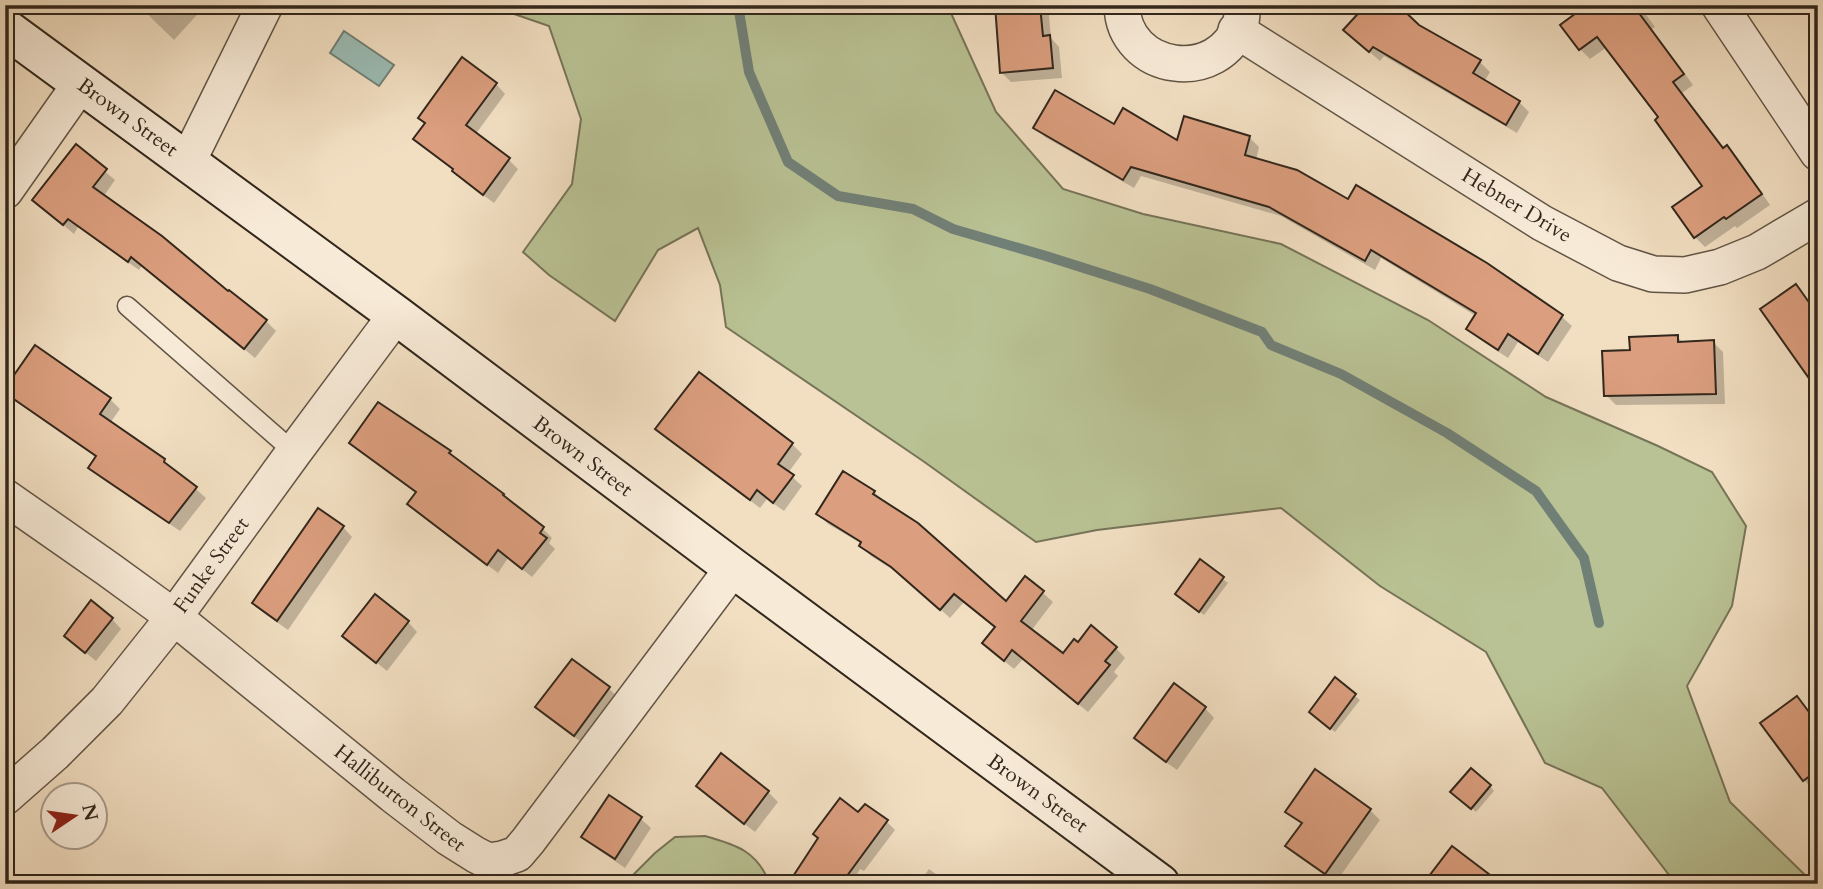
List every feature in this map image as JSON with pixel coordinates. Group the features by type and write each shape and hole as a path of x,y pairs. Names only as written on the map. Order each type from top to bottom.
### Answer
{"street":[{"path":"188,161 265,5"},
{"name":"Hebner Drive","path":"1122,5 1128,33 1141,49 1158,60 1178,65 1198,63 1217,54 1231,40 1240,18 1542,223 1618,263 1653,274 1685,275 1720,267 1757,252 1818,216"},
{"path":"1719,5 1818,153"},
{"name":"Brown Street","path":"5,28 396,315 1160,884"},
{"path":"5,191 81,83"},
{"name":"Funke Street","path":"5,797 55,753 107,701 174,617 396,315"},
{"name":"Halliburton Street","path":"5,497 174,617 449,838 488,861 517,853 528,841 733,568"}],"lane":[{"path":"127,306 294,452"}],"green space":[{"path":"488,5 950,5 950,11 996,112 1063,189 1143,214 1281,244 1428,320 1546,397 1712,472 1746,526 1732,606 1687,686 1730,802 1804,874 1806,884 1676,884 1602,788 1545,763 1486,652 1380,586 1281,508 1097,530 1036,542 923,461 726,327 720,285 698,228 658,250 615,321 549,275 523,252 572,184 581,119 549,26"},
{"path":"705,836 745,851 759,864 770,884 624,884 675,837"}],"water":[{"path":"344,31 394,65 379,86 330,53"}],"building":[{"path":"995,5 1040,5 1043,36 1050,35 1053,68 1000,73"},
{"path":"1366,5 1398,5 1419,25 1481,60 1473,73 1520,101 1506,125 1373,47 1369,52 1343,30"},
{"path":"1587,5 1633,5 1684,74 1673,82 1723,148 1727,145 1762,194 1694,238 1672,207 1702,186 1655,120 1658,117 1597,37 1579,50 1560,25"},
{"path":"462,57 497,83 466,125 510,158 483,195 413,139 425,123 418,118"},
{"path":"1055,90 1114,124 1123,108 1177,140 1184,116 1250,136 1245,155 1297,170 1348,199 1356,185 1487,263 1563,315 1538,354 1508,334 1498,350 1466,329 1476,313 1371,250 1365,261 1269,207 1131,167 1123,180 1033,128"},
{"path":"76,144 107,169 93,187 162,236 267,320 244,349 131,257 128,262 68,219 63,225 32,200"},
{"path":"1796,284 1818,315 1818,391 1760,309"},
{"path":"1678,335 1678,342 1714,340 1716,394 1604,396 1602,351 1630,350 1629,337"},
{"path":"35,345 111,398 100,414 165,459 164,462 197,487 169,523 88,468 96,456 5,393 5,388"},
{"path":"699,372 793,443 778,464 794,475 773,503 757,490 750,500 655,429"},
{"path":"378,402 451,451 449,453 544,527 540,533 547,538 522,569 498,550 487,565 407,504 416,492 349,443"},
{"path":"843,471 918,523 1006,601 1025,576 1044,591 1021,621 1063,653 1074,639 1078,642 1091,625 1117,647 1105,661 1110,665 1078,704 1012,650 1004,661 982,643 995,627 954,594 940,610 891,567 859,546 861,542 816,514"},
{"path":"318,508 344,526 277,621 252,603"},
{"path":"1200,559 1224,577 1199,612 1175,594"},
{"path":"375,594 409,621 376,663 342,636"},
{"path":"91,600 113,618 85,653 64,636"},
{"path":"572,659 610,687 574,736 535,707"},
{"path":"1335,677 1356,694 1330,729 1309,712"},
{"path":"1174,683 1206,707 1166,762 1134,738"},
{"path":"1797,696 1818,724 1818,770 1803,781 1760,723"},
{"path":"721,753 769,791 744,824 696,786"},
{"path":"1471,768 1491,785 1471,809 1450,792"},
{"path":"1315,769 1371,809 1325,874 1285,846 1302,823 1285,812"},
{"path":"609,795 642,817 615,859 581,837"},
{"path":"840,798 858,812 865,804 888,820 841,884 788,884 818,838 813,834"},
{"path":"1452,846 1502,884 1423,884"}],"waterway":[{"path":"738,5 749,72 788,162 838,196 913,209 953,229 1150,289 1262,332 1271,345 1341,374 1447,433 1536,491 1584,558 1599,623"}]}
